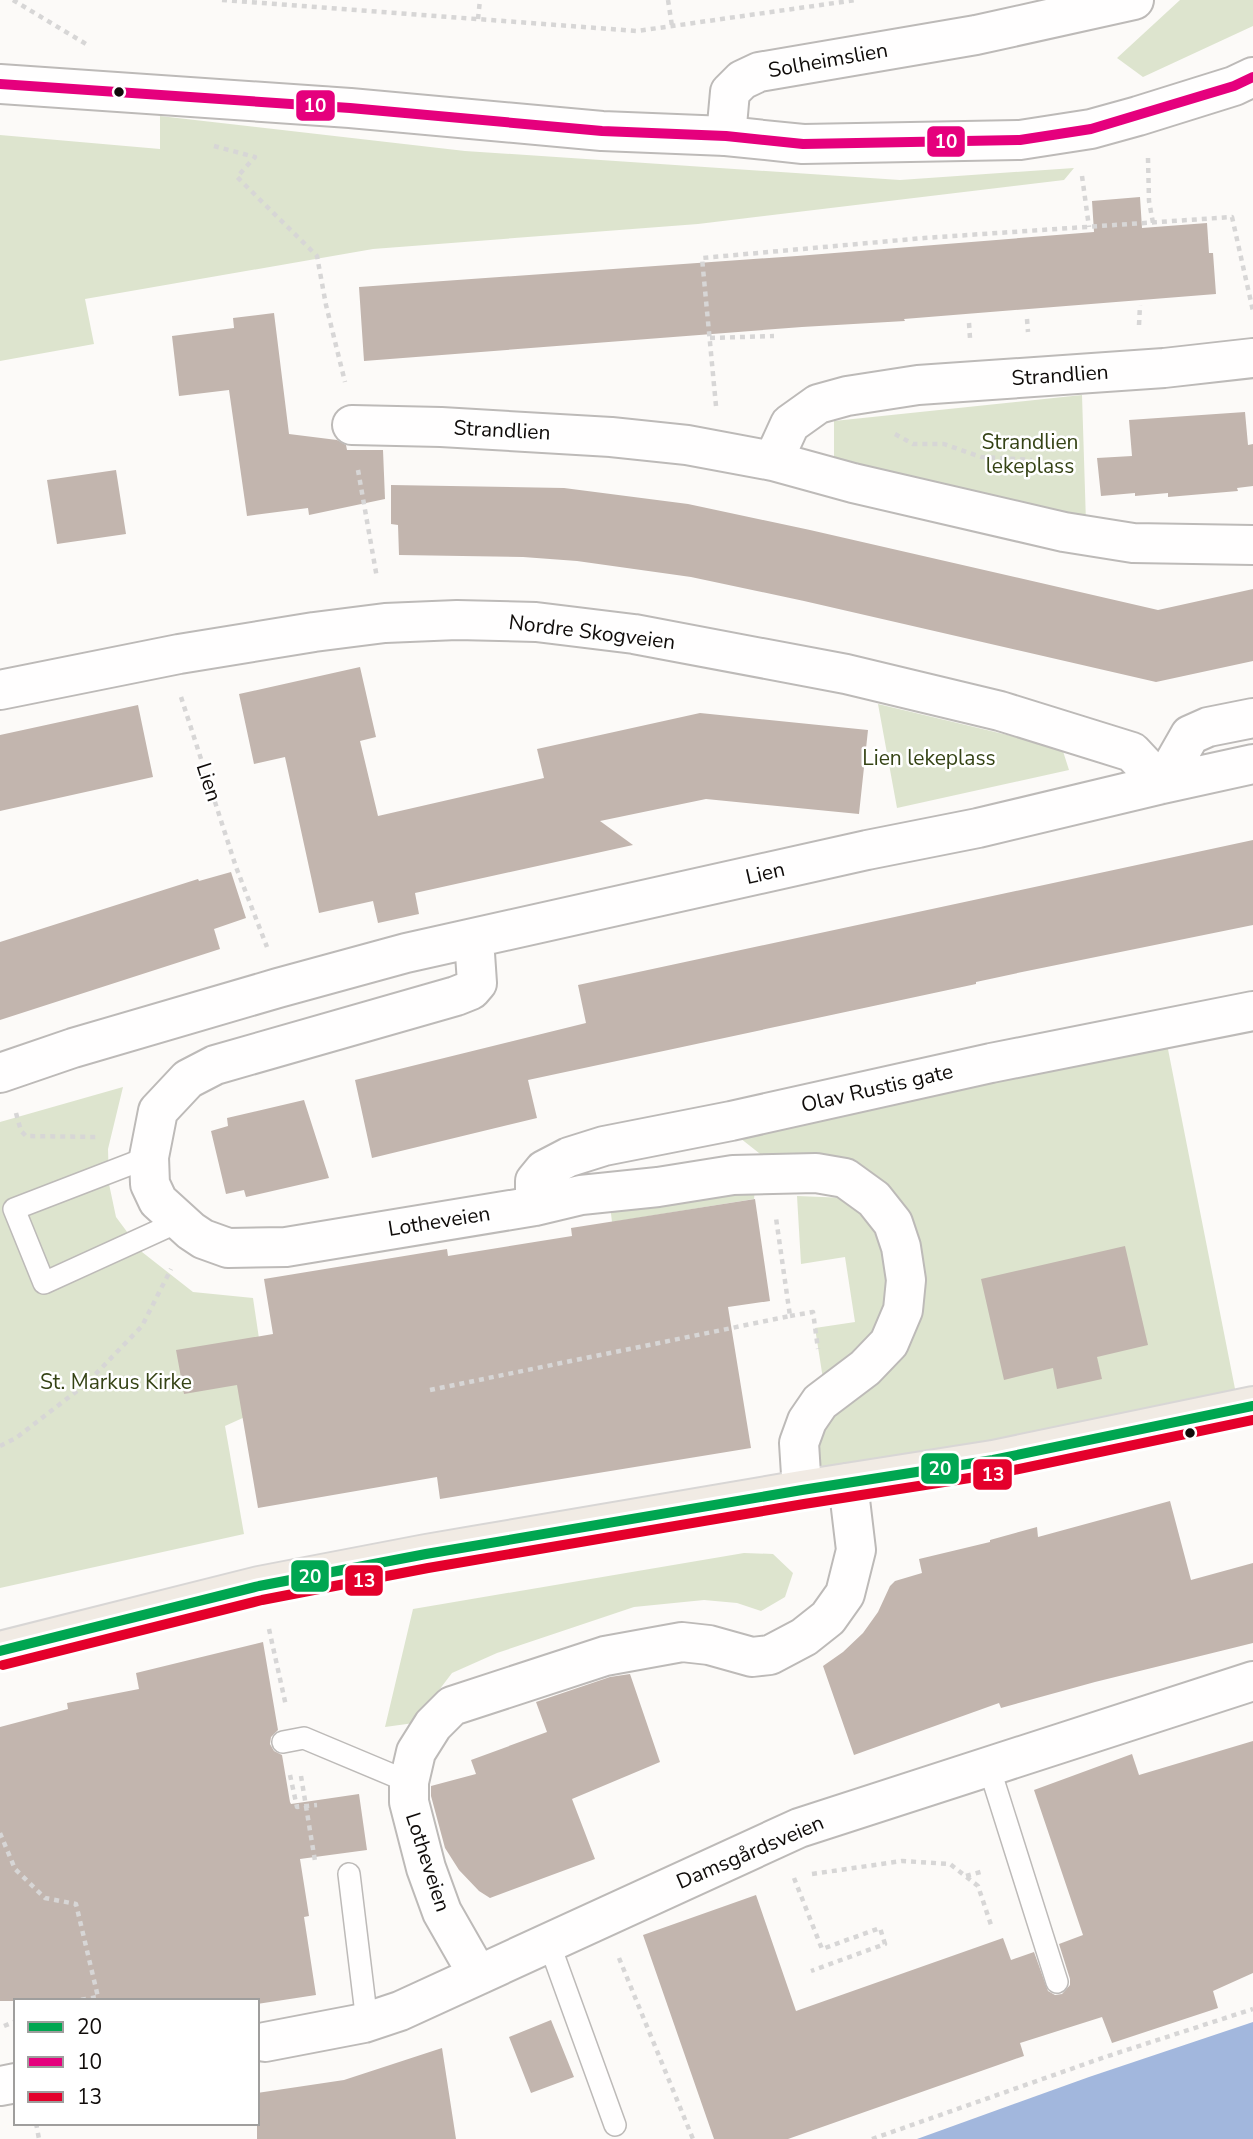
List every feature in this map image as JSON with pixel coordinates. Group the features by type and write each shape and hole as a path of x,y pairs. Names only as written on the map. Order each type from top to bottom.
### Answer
{"main road":[{"path":"0,1651 259,1586 426,1554 993,1460 1253,1406"}],"street":[{"name":"Solheimslien","path":"726,136 730,92 743,80 760,72 976,35 1134,0"},
{"path":"0,83 350,108 602,131 726,136 803,144 1020,140 1115,123 1234,86 1253,77"},
{"name":"Strandlien","path":"773,461 790,424 818,404 847,396 918,385 1164,368 1253,358"},
{"name":"Strandlien","path":"352,425 611,437 687,445 773,461 853,483 1064,532 1133,543 1253,545"},
{"name":"Nordre Skogveien","path":"0,690 179,654 385,622 536,622 635,634 846,674 1000,711 1132,752 1162,783"},
{"path":"1162,783 1190,735 1208,727 1253,718"},
{"name":"Lien","path":"0,1073 73,1048 406,953 978,828 1162,783 1253,764"},
{"name":"Lotheveien","path":"474,939 477,983 471,990 215,1065 188,1079 158,1111 149,1157 150,1184 158,1201 203,1239 228,1248 286,1247 535,1206 581,1195 658,1187 733,1175 770,1172 816,1173 845,1178 874,1199 892,1223 903,1255 906,1280 903,1310 888,1343 864,1368 820,1402 807,1421 799,1443 802,1490"},
{"name":"Olav Rustis gate","path":"535,1206 535,1181 544,1170 569,1157 604,1146 722,1124 1026,1056 1253,1012"},
{"name":"Lotheveien","path":"478,1975 442,1912 426,1868 409,1802 409,1782 416,1752 433,1725 452,1706 605,1656 682,1642 709,1645 752,1657 770,1655 804,1637 828,1618 845,1594 856,1550 848,1483"},
{"name":"Damsgårdsveien","path":"261,2043 367,2022 412,2006 799,1828 1253,1681"}],"lane":[{"path":"149,1157 14,1209 44,1283 185,1226"},
{"path":"283,1742 304,1738 409,1782"},
{"path":"989,1767 1057,1982"},
{"path":"349,1874 367,2022"},
{"path":"549,1942 615,2125"}],"path":[{"path":"13,0 86,43 81,90"},
{"path":"222,0 637,31 856,0"},
{"path":"478,19 480,0"},
{"path":"668,0 672,26"},
{"path":"201,143 255,158 237,177 317,256 351,406 352,425"},
{"path":"1148,154 1149,201 1153,223"},
{"path":"1082,171 1089,227"},
{"path":"716,399 702,258 1232,217 1253,311"},
{"path":"710,338 774,336"},
{"path":"891,431 913,444 944,444 981,457 1032,460"},
{"path":"357,467 377,581"},
{"name":"Lien","path":"179,654 177,685 236,867 273,964 278,988"},
{"path":"16,1113 21,1130 26,1136 99,1136 102,1141"},
{"path":"770,1172 790,1317"},
{"path":"0,1446 16,1438 86,1384 142,1326 185,1226"},
{"path":"430,1390 813,1312 815,1328"},
{"path":"268,1624 287,1709"},
{"path":"283,1742 297,1807 317,1805"},
{"path":"304,1797 316,1865"},
{"path":"0,1833 15,1869 45,1898 76,1904 98,1997 86,1999"},
{"path":"782,1879 902,1861 950,1864 978,1886 992,1928"},
{"path":"966,1876 984,1871"},
{"path":"794,1877 822,1950 880,1928 885,1944 811,1971"},
{"path":"603,1918 693,2139"},
{"path":"872,2139 1105,2057 1253,2009"},
{"path":"4,2026 14,2022"}],"green space":[{"path":"1180,0 1253,0 1253,26 1143,77 1117,58"},
{"path":"160,116 465,151 900,180 1074,168 1064,180 698,224 373,249 85,299 94,344 0,361 0,135 160,149"},
{"name":"Strandlien lekeplass","path":"1082,395 1086,523 834,462 834,421"},
{"name":"Lien lekeplass","path":"878,704 1062,748 1069,770 897,808"},
{"path":"1164,1029 1239,1409 802,1490 826,1398 815,1328 855,1322 845,1257 801,1264 797,1196 872,1199 783,1172 721,1123"},
{"name":"St. Markus Kirke","path":"123,1087 108,1149 109,1184 116,1217 142,1252 193,1292 253,1298 269,1406 225,1426 244,1534 0,1588 0,1122"},
{"path":"756,1179 754,1199 612,1222 609,1197"},
{"path":"744,1553 773,1554 793,1573 785,1597 761,1611 737,1603 704,1600 634,1607 497,1653 452,1673 414,1723 385,1727 413,1609"}],"water":[{"path":"1253,2022 1253,2139 917,2139 1089,2077"}],"building":[{"path":"1140,197 1142,228 1207,223 1209,253 1213,253 1216,294 904,319 905,321 364,361 359,287 1094,232 1092,201"},
{"path":"274,313 289,434 337,440 346,445 347,450 383,450 385,499 309,515 308,508 247,516 229,390 179,396 172,336 234,328 233,318"},
{"path":"1245,412 1248,445 1253,444 1253,486 1237,488 1238,491 1168,497 1168,493 1101,496 1097,458 1132,456 1129,420"},
{"path":"116,470 126,534 57,544 47,480"},
{"path":"391,485 564,488 688,504 1158,610 1253,589 1253,661 1156,682 691,577 577,561 523,557 399,555 398,525 391,524"},
{"path":"360,667 376,737 360,741 378,816 544,778 537,749 700,713 868,730 859,814 706,799 600,821 633,845 415,893 419,914 378,923 373,901 319,913 285,757 254,764 239,694"},
{"path":"138,705 153,777 0,811 0,735"},
{"path":"1253,840 1253,925 1027,971 528,1080 537,1118 372,1158 355,1080 586,1023 578,985"},
{"path":"231,872 246,918 214,929 220,949 0,1020 0,942 198,879 199,881"},
{"path":"304,1100 329,1178 246,1197 244,1190 226,1194 211,1131 228,1126 227,1118"},
{"path":"755,1199 770,1301 728,1307 751,1448 440,1499 437,1477 258,1508 237,1385 184,1394 176,1350 273,1334 264,1279 447,1249 448,1256 572,1236 571,1228"},
{"path":"1125,1246 1148,1345 1097,1357 1102,1379 1057,1389 1053,1368 1004,1380 981,1279"},
{"path":"1170,1501 1191,1580 1253,1563 1253,1643 1001,1708 999,1703 854,1755 823,1666 863,1633 895,1581 922,1573 919,1559 990,1542 1037,1527 1038,1537"},
{"path":"263,1642 278,1730 271,1737 270,1744 274,1751 282,1755 291,1804 359,1794 367,1850 300,1859 309,1916 304,1917 316,1995 259,2004 259,1999 0,2001 0,1727 68,1709 67,1703 139,1689 136,1673"},
{"path":"630,1674 660,1762 572,1799 595,1859 490,1898 479,1891 459,1870 445,1848 431,1796 431,1786 476,1774 471,1760 547,1732 536,1702 610,1677"},
{"path":"1253,1741 1253,1973 1213,1991 1218,2008 1112,2043 1102,2017 1020,2043 1024,2056 788,2139 714,2139 643,1935 756,1895 796,2011 1003,1938 1011,1960 1034,1952 1048,1991 1055,1995 1062,1994 1070,1985 1070,1979 1059,1944 1083,1935 1034,1790 1132,1754 1139,1775"},
{"path":"551,2020 574,2077 531,2093 509,2037"},
{"path":"442,2048 456,2139 257,2139 259,2093 344,2080"}],"transit line":[{"name":"10","path":"0,84 350,108 602,131 726,136 803,144 1020,140 1091,129 1234,86 1253,77"},
{"name":"20","path":"0,1651 259,1586 426,1554 993,1460 1253,1406"},
{"name":"13","path":"3,1665 262,1600 428,1568 995,1474 1253,1420"}]}
